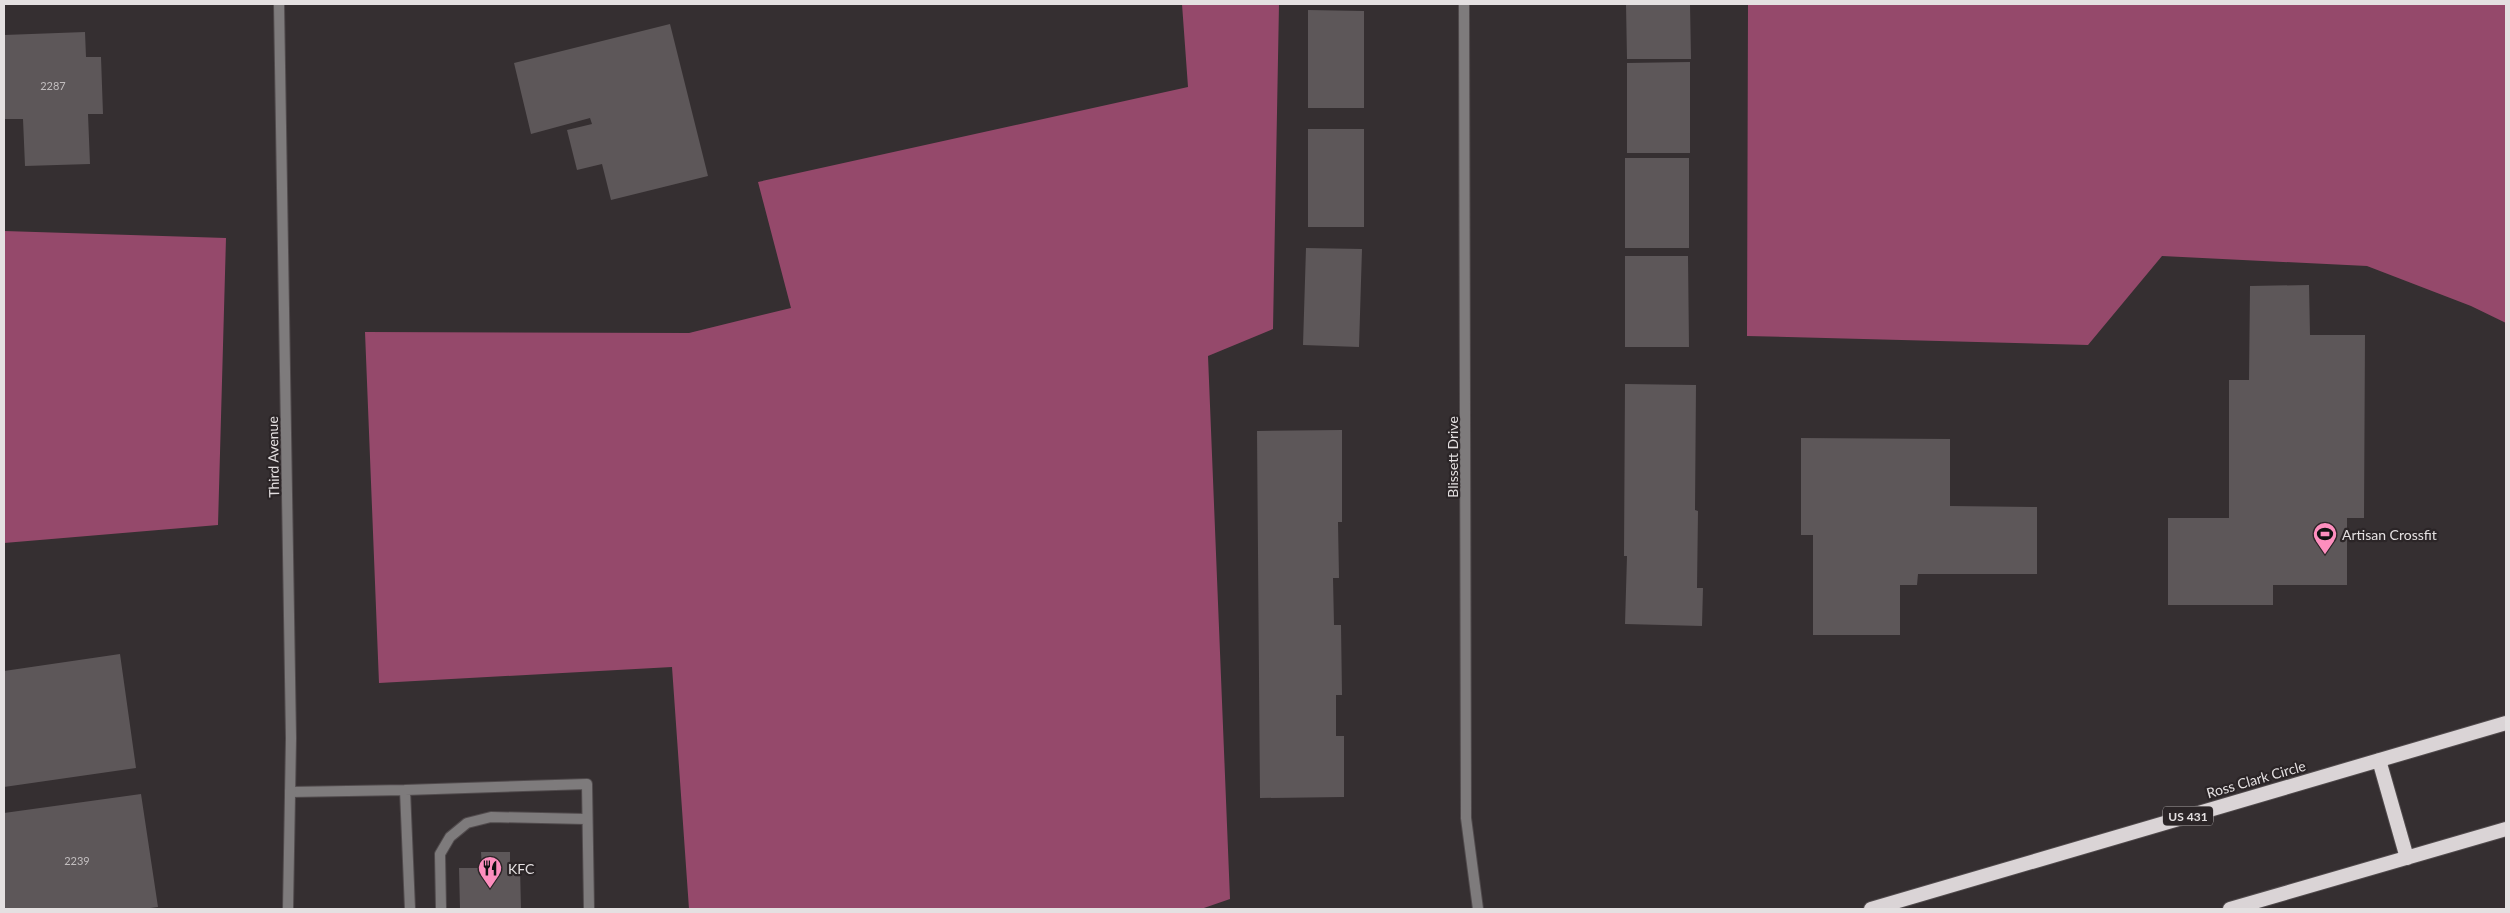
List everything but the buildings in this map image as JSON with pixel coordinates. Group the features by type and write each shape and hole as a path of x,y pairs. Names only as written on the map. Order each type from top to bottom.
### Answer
{"highway":[{"name":"Ross Clark Circle","path":"1871,909 2506,723"},
{"path":"2378,760 2407,858"},
{"path":"2230,909 2506,829"}],"street":[{"name":"Third Avenue","path":"279,4 291,728 288,909"},
{"name":"Blissett Drive","path":"1464,4 1466,818 1478,909"},
{"path":"290,792 587,784 586,819 589,909"},
{"path":"405,790 410,909"},
{"path":"441,909 440,854 450,836 467,823 491,817 586,819"}],"shaded area":[{"path":"1182,4 1279,4 1273,329 1208,356 1230,899 1201,909 689,909 672,667 379,683 365,332 689,333 791,308 758,182 1188,87"},
{"path":"1748,4 2506,4 2506,323 2471,306 2367,266 2162,256 2088,345 1747,336"},
{"path":"4,231 226,238 218,525 4,543"}],"place":[{"name":"Artisan Crossfit","path":"2325,555"},
{"name":"KFC","path":"490,889"}]}
